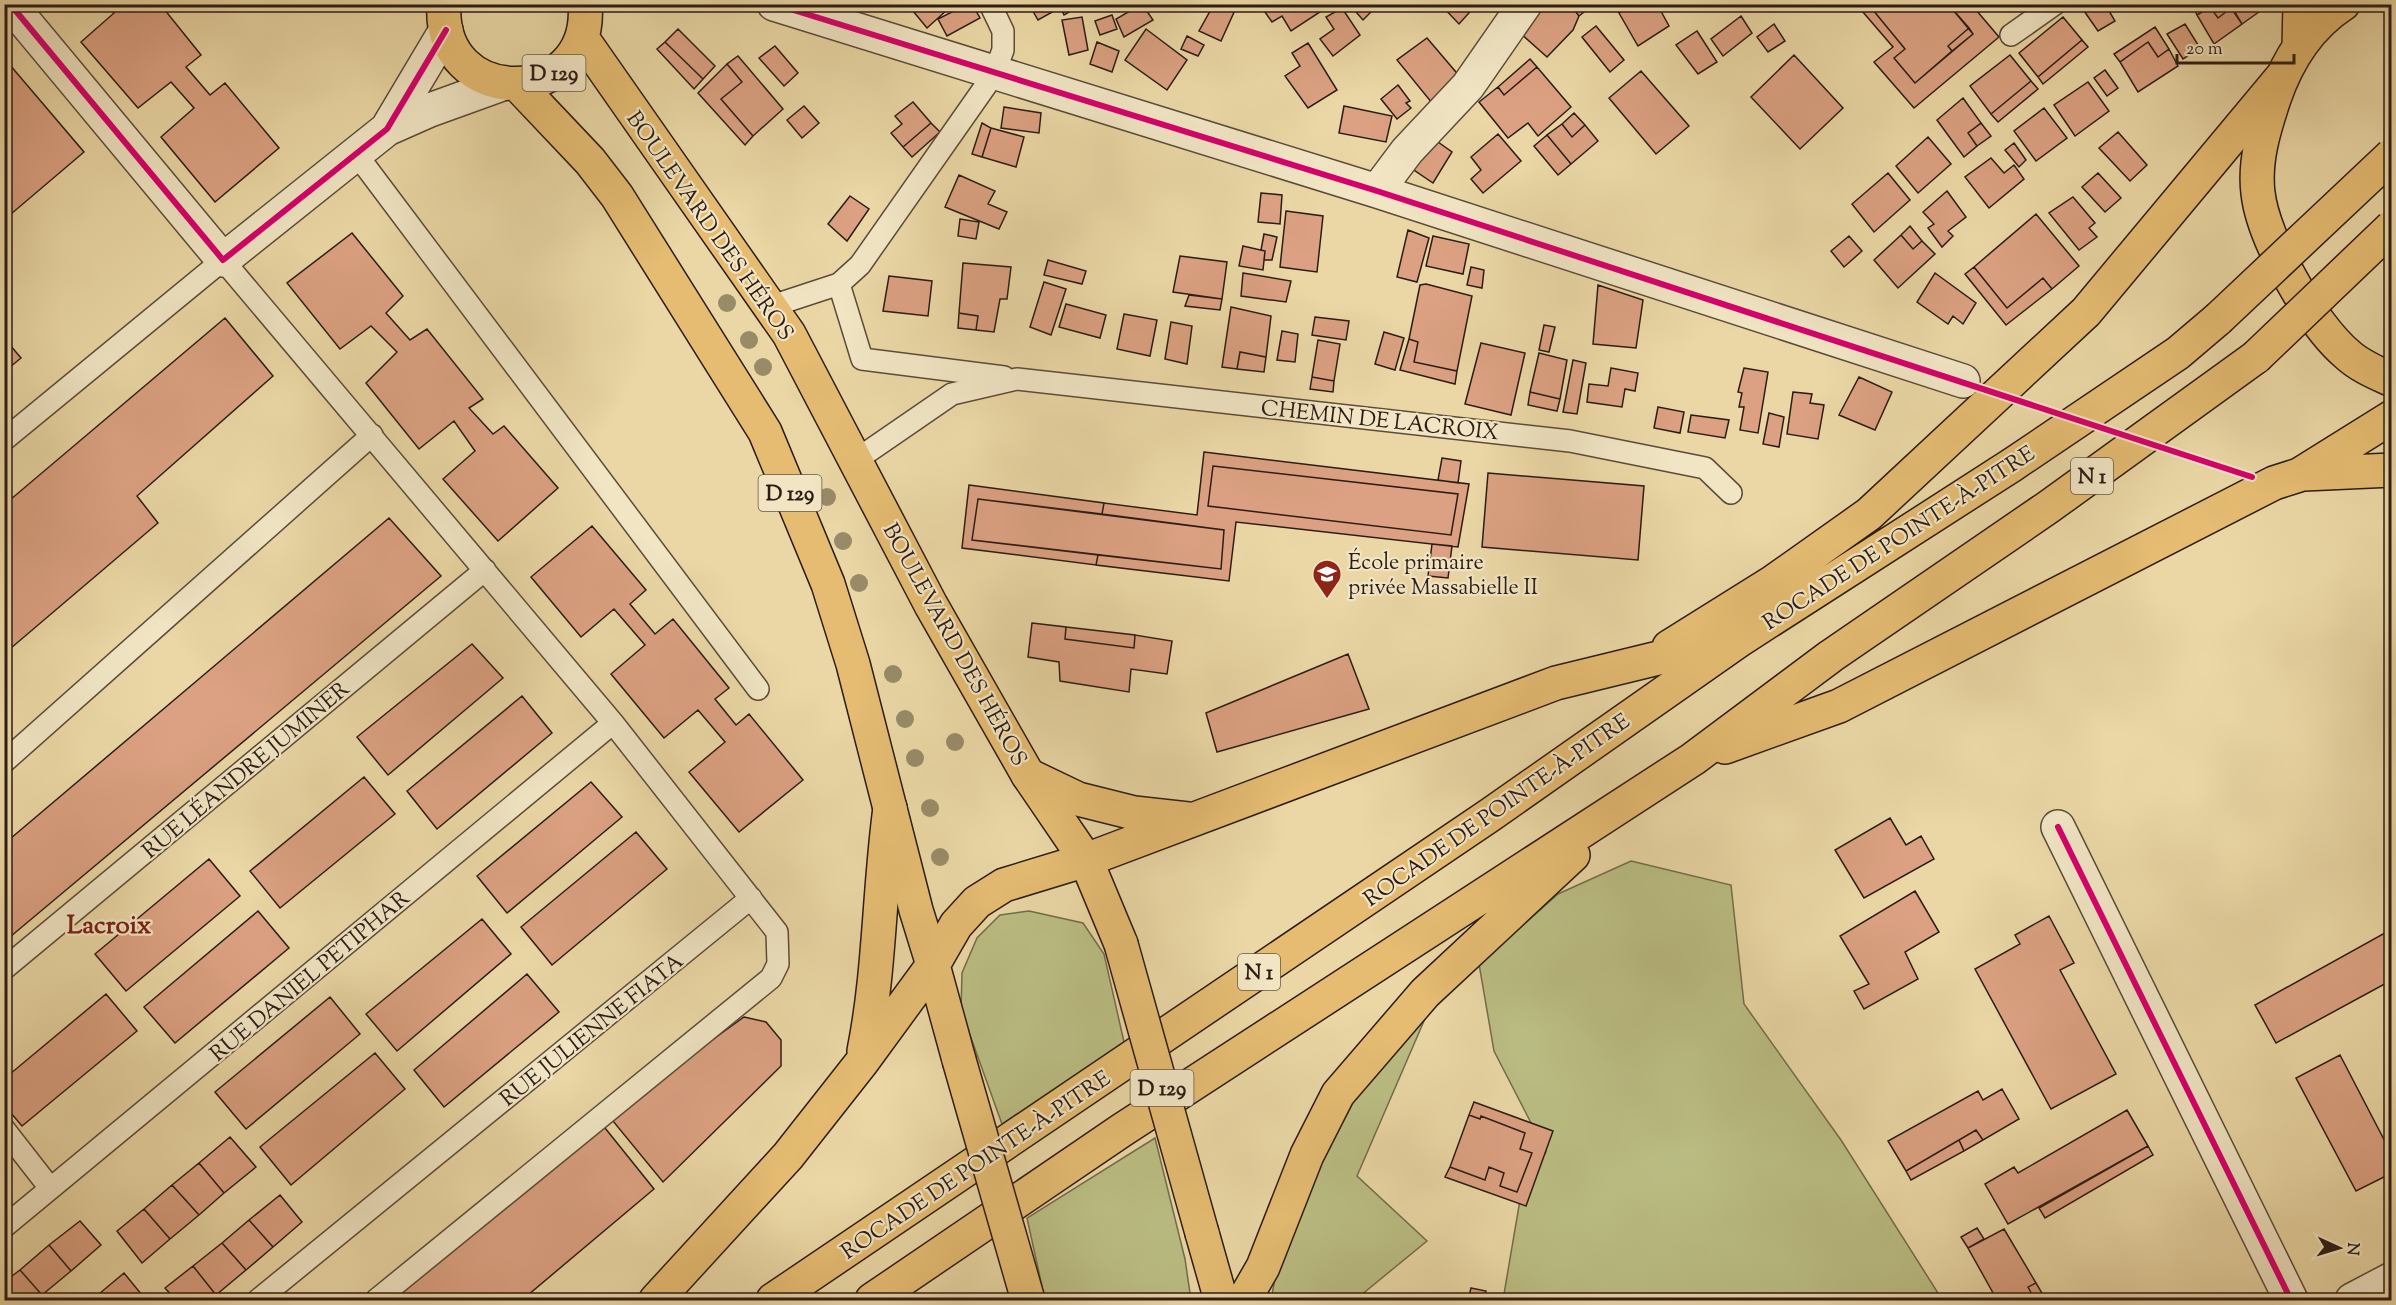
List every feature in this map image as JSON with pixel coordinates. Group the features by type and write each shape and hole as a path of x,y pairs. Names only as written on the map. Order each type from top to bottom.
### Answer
{"main road":[{"path":"2299,47 2301,4"},
{"path":"1646,662 1773,582 1869,514 2086,312 2281,78 2299,47 2326,15 2343,4"},
{"name":"D 129","path":"445,17 452,47 466,66 486,79 510,85 540,81 554,73 570,58 587,15"},
{"name":"BOULEVARD DES HÉROS","path":"587,15 772,306 856,460 931,605 1028,775 1086,860 1121,944 1221,1300"},
{"path":"2281,78 2259,154 2258,191 2261,210 2273,243 2286,271 2327,333 2347,355 2391,380"},
{"name":"D 129","path":"510,85 583,153 617,196 765,432 828,584 853,664 933,965"},
{"name":"ROCADE DE POINTE-À-PITRE","path":"773,1300 1490,815 1823,583 2022,458 2178,353 2218,319 2391,155"},
{"name":"N 1","path":"872,1300 1122,1130 1693,759 1831,656 2048,508 2256,357 2391,226"},
{"path":"1693,759 1839,706 2274,483 2299,475 2391,417"},
{"path":"2299,475 2391,470"},
{"path":"1823,583 1869,514"},
{"path":"656,1300 788,1156 862,1062 933,965 956,925 977,902 1004,885 1086,860 1556,683 1741,639"},
{"path":"1579,850 1761,734"},
{"path":"1028,775 1077,799 1134,813 1192,819"},
{"path":"1244,1300 1263,1267 1307,1155 1338,1094 1425,993 1638,795"},
{"path":"862,1062 872,1009 880,936 881,873 890,808"},
{"path":"933,965 1028,1300"}],"street":[{"path":"10,4 223,260 387,129 430,110 510,85"},
{"path":"774,4 994,74 1377,190 1963,381"},
{"path":"1377,190 1407,151 1468,86 1526,4"},
{"path":"387,129 445,17"},
{"path":"2058,827 2291,1300"},
{"path":"2352,1300 2391,1279"}],"lane":[{"path":"772,306 838,284 860,265 994,74 1003,50 1003,31 990,4"},
{"path":"2011,35 2055,4"},
{"path":"357,155 758,688"},
{"path":"4,440 223,260 613,723 777,932 778,964 771,978 376,1300"},
{"name":"CHEMIN DE LACROIX","path":"838,284 862,359 1017,379 1570,441 1705,468 1731,493"},
{"name":"CHEMIN DE LACROIX","path":"856,460 952,394 1017,379"},
{"path":"4,762 372,435"},
{"name":"RUE LÉANDRE JUMINER","path":"4,969 485,570"},
{"name":"RUE DANIEL PETIPHAR","path":"4,1227 613,723"},
{"name":"RUE JULIENNE FIATA","path":"258,1300 751,898"},
{"path":"4,1129 50,1188"}],"green space":[{"path":"1631,861 1731,885 1744,1004 1841,1140 1938,1293 1940,1300 1503,1300 1522,1188 1546,1152 1494,1051 1479,964 1558,894"},
{"path":"1029,911 1083,923 1104,954 1124,1042 1002,1124 961,1010 962,973 977,938 1000,915"},
{"path":"1427,1014 1357,1176 1427,1241 1355,1300 1271,1300 1275,1278 1329,1121"},
{"path":"1155,1138 1185,1259 1191,1300 1045,1300 1027,1218"}],"building":[{"path":"107,4 160,4 201,55 186,67 210,95 225,83 279,148 215,202 161,137 194,108 171,82 138,108 81,42 114,13"},
{"path":"921,4 941,4 947,10 927,28 913,11"},
{"path":"948,4 972,4 980,18 947,36 938,19 952,12"},
{"path":"1053,4 1056,10 1038,20 1030,6"},
{"path":"1059,4 1079,4 1080,6 1064,15"},
{"path":"1092,4 1112,4 1095,11"},
{"path":"1142,4 1153,20 1124,37 1116,19"},
{"path":"1214,4 1224,4 1235,10 1221,41 1199,31"},
{"path":"1332,4 1291,31 1282,16 1272,22 1260,5"},
{"path":"1349,4 1379,4 1363,20"},
{"path":"1440,4 1477,4 1459,24"},
{"path":"1546,4 1570,4 1579,16 1573,30 1547,57 1520,33"},
{"path":"1570,4 1594,4 1579,16"},
{"path":"1613,4 1632,4 1619,13"},
{"path":"1632,4 1657,4 1669,26 1638,46 1619,13"},
{"path":"1856,4 1868,4 1905,49 1894,58 1915,83 1973,34 1948,4 1971,4 1999,37 1914,108 1874,62 1893,47"},
{"path":"1868,4 1948,4 1969,28 1948,46 1952,51 1915,83 1894,58 1905,49"},
{"path":"2086,4 2105,4 2115,21 2098,31 2082,8"},
{"path":"2192,4 2230,4 2231,8 2218,18 2210,7 2197,15"},
{"path":"2230,4 2270,4 2242,24"},
{"path":"2210,7 2218,18 2231,8 2242,24 2214,44 2197,15"},
{"path":"1342,8 1360,35 1333,56 1320,39 1334,29 1326,17"},
{"path":"1112,15 1117,29 1100,35 1095,21"},
{"path":"1741,16 1752,33 1723,56 1711,39"},
{"path":"1082,17 1088,50 1069,55 1062,20"},
{"path":"2063,17 2082,40 2038,77 2019,53"},
{"path":"1774,24 1785,41 1768,52 1757,37"},
{"path":"2185,24 2200,48 2183,59 2167,34"},
{"path":"1596,26 1624,60 1610,72 1582,37"},
{"path":"2155,27 2169,49 2158,57 2148,42 2120,62 2114,54"},
{"path":"1969,28 1973,34 1952,51 1948,46"},
{"path":"678,29 715,66 703,79 665,42"},
{"path":"1146,29 1187,60 1167,90 1125,60"},
{"path":"1697,31 1717,62 1698,74 1676,45"},
{"path":"1187,36 1204,45 1198,56 1181,49"},
{"path":"1427,38 1461,78 1432,103 1397,60"},
{"path":"2082,40 2088,47 2043,84 2038,77"},
{"path":"665,42 703,79 694,89 657,49"},
{"path":"1097,42 1119,51 1112,72 1090,64"},
{"path":"2148,42 2158,57 2169,49 2178,66 2138,92 2120,62"},
{"path":"1308,43 1337,90 1308,108 1285,76 1300,66 1292,53"},
{"path":"775,46 798,73 784,86 759,58"},
{"path":"1794,55 1843,108 1800,149 1751,97"},
{"path":"2010,55 2031,81 1991,114 1970,86"},
{"path":"738,56 783,109 753,136 721,99 742,82 727,64"},
{"path":"4,58 84,152 4,220"},
{"path":"1530,59 1537,67 1504,95 1498,87"},
{"path":"727,64 742,82 721,99 753,136 745,145 698,93"},
{"path":"1537,67 1571,107 1538,136 1528,123 1508,138 1479,102 1498,87 1504,95"},
{"path":"2105,70 2118,88 2107,96 2094,78"},
{"path":"1641,71 1689,126 1656,154 1609,98"},
{"path":"2031,81 2038,89 1998,122 1991,114"},
{"path":"2088,82 2109,111 2075,136 2054,105"},
{"path":"1398,85 1410,101 1406,103 1411,108 1397,119 1381,99"},
{"path":"1963,98 1981,123 1968,133 1977,146 1964,157 1937,120"},
{"path":"913,102 931,123 903,147 891,133 902,124 895,116"},
{"path":"804,106 819,123 802,138 787,120"},
{"path":"1344,106 1392,116 1386,142 1339,133"},
{"path":"1004,107 1041,113 1039,133 1001,128"},
{"path":"2044,108 2067,138 2036,161 2014,131"},
{"path":"1574,113 1585,125 1572,137 1562,124"},
{"path":"931,123 940,132 912,157 903,147"},
{"path":"982,123 991,128 982,157 972,154"},
{"path":"1981,123 1991,136 1977,146 1968,133"},
{"path":"1562,124 1572,137 1585,125 1598,141 1571,164 1547,135"},
{"path":"991,128 1024,137 1016,167 982,157"},
{"path":"2118,132 2147,165 2130,181 2099,148"},
{"path":"1498,134 1521,161 1483,193 1471,179 1481,170 1471,157"},
{"path":"1547,135 1571,164 1558,175 1534,146"},
{"path":"1431,137 1452,152 1433,183 1408,166"},
{"path":"1928,137 1951,164 1918,193 1896,166"},
{"path":"2014,143 2026,160 2019,167 2005,150"},
{"path":"1991,158 2004,173 2014,165 2024,179 1989,208 1965,177"},
{"path":"1888,173 1910,200 1874,232 1852,204"},
{"path":"2098,173 2121,198 2105,212 2082,187"},
{"path":"959,175 995,191 988,204 1007,212 999,229 945,207"},
{"path":"1947,191 1966,217 1948,231 1953,236 1942,247 1928,228 1934,224 1923,212"},
{"path":"1261,193 1282,195 1280,224 1258,222"},
{"path":"850,196 869,209 847,241 828,224"},
{"path":"2073,197 2095,223 2089,228 2097,237 2079,250 2049,213"},
{"path":"1286,211 1323,216 1317,272 1280,267"},
{"path":"2036,214 2079,266 2052,289 2043,278 2007,308 1974,267"},
{"path":"960,219 979,222 976,239 958,236"},
{"path":"1910,226 1922,241 1913,249 1901,235"},
{"path":"1408,230 1429,238 1417,282 1397,277"},
{"path":"352,233 403,296 386,313 410,340 427,329 483,399 469,408 493,434 504,426 558,488 498,541 443,479 475,451 454,421 419,449 366,383 397,352 371,326 340,349 287,283"},
{"path":"1264,234 1277,237 1272,260 1264,260 1265,251 1261,250"},
{"path":"1901,235 1913,249 1922,241 1935,254 1898,288 1874,260"},
{"path":"1433,236 1469,244 1463,274 1426,266"},
{"path":"1849,236 1862,251 1844,267 1831,251"},
{"path":"1243,246 1265,251 1263,270 1239,266"},
{"path":"1180,256 1227,262 1222,299 1173,292"},
{"path":"1048,260 1086,271 1082,284 1044,275"},
{"path":"963,263 1011,267 1007,299 1000,299 994,332 976,330 978,316 959,313"},
{"path":"1471,267 1484,270 1482,288 1467,285"},
{"path":"1974,267 2007,308 2043,278 2052,289 2006,325 1965,274"},
{"path":"1243,273 1291,281 1286,302 1241,296"},
{"path":"1935,273 1976,303 1963,324 1953,316 1948,324 1917,302"},
{"path":"889,276 932,281 928,316 883,311"},
{"path":"1044,282 1066,289 1051,335 1030,327"},
{"path":"1426,284 1472,296 1457,371 1414,362 1418,342 1409,339 1420,285"},
{"path":"1598,285 1643,300 1636,348 1593,344"},
{"path":"1189,295 1222,299 1220,310 1185,306"},
{"path":"1066,304 1106,315 1100,338 1059,327"},
{"path":"1231,307 1271,316 1266,357 1240,352 1237,369 1222,367"},
{"path":"959,313 978,316 976,330 958,328"},
{"path":"1124,314 1157,320 1150,356 1117,349"},
{"path":"1315,317 1349,321 1346,340 1312,335"},
{"path":"225,318 273,376 137,496 158,523 4,654 4,505"},
{"path":"1171,322 1192,326 1187,364 1165,359"},
{"path":"1544,325 1555,327 1549,352 1539,350"},
{"path":"1282,331 1298,334 1295,362 1277,360"},
{"path":"1384,332 1404,338 1395,370 1375,364"},
{"path":"4,338 21,358 4,372"},
{"path":"1409,339 1418,342 1414,362 1457,371 1455,384 1400,370"},
{"path":"1318,340 1340,344 1334,381 1312,377"},
{"path":"1481,343 1525,353 1511,415 1465,404"},
{"path":"1240,352 1266,357 1264,372 1237,369"},
{"path":"1539,353 1567,360 1560,399 1530,392"},
{"path":"1573,360 1586,363 1577,414 1563,412"},
{"path":"1611,368 1638,373 1635,391 1625,389 1622,407 1587,402 1589,384 1608,386"},
{"path":"1744,368 1768,372 1758,433 1740,430 1744,407 1739,407 1742,393 1738,392"},
{"path":"1312,377 1334,381 1333,392 1310,389"},
{"path":"1859,377 1892,392 1875,430 1839,415"},
{"path":"1530,392 1560,399 1557,411 1528,405"},
{"path":"1793,392 1812,394 1810,403 1824,405 1818,439 1787,434"},
{"path":"1658,407 1684,412 1680,433 1654,428"},
{"path":"1769,413 1784,417 1779,447 1763,444"},
{"path":"1691,415 1729,420 1725,438 1688,432"},
{"path":"1204,452 1469,484 1458,547 1236,522 1229,581 1096,565 1098,555 1221,569 1224,530 1102,514 1104,503 1197,515","holes":["1213,466 1458,494 1451,535 1208,506"]},
{"path":"1442,458 1461,461 1458,483 1438,480"},
{"path":"1213,466 1458,494 1451,535 1208,506"},
{"path":"1488,473 1644,486 1638,560 1482,547"},
{"path":"969,485 1104,503 1102,514 978,499 972,540 1098,555 1096,565 962,548"},
{"path":"978,499 1224,530 1221,569 972,540"},
{"path":"389,518 441,576 4,942 4,844"},
{"path":"592,526 646,590 630,604 655,634 673,619 729,688 715,699 736,725 749,714 803,780 739,832 689,772 725,742 698,710 664,738 611,674 645,645 614,609 581,637 531,577"},
{"path":"1432,544 1452,546 1448,578 1428,576"},
{"path":"1032,623 1066,627 1065,639 1134,648 1135,635 1172,641 1167,674 1131,669 1129,692 1060,681 1059,662 1028,657"},
{"path":"1066,627 1135,635 1134,648 1065,639"},
{"path":"472,644 503,678 388,775 357,737"},
{"path":"1348,654 1369,709 1217,752 1206,713"},
{"path":"522,696 552,733 437,829 407,791"},
{"path":"364,777 395,814 280,908 250,871"},
{"path":"591,782 622,817 507,913 477,876"},
{"path":"1890,818 1906,845 1921,836 1934,859 1864,898 1835,850"},
{"path":"636,832 667,869 552,965 521,927"},
{"path":"209,859 240,896 126,991 95,954"},
{"path":"1915,891 1939,932 1905,952 1918,979 1864,1009 1854,991 1869,984 1840,936"},
{"path":"258,911 289,948 175,1043 144,1007"},
{"path":"2049,916 2074,963 2060,970 2116,1074 2051,1109 1975,969 2020,944 2015,935"},
{"path":"482,919 511,954 397,1051 366,1014"},
{"path":"2392,929 2392,980 2276,1043 2255,1005"},
{"path":"527,974 559,1012 444,1107 414,1070"},
{"path":"106,994 137,1031 22,1126 4,1105 4,1079"},
{"path":"330,997 360,1034 246,1129 215,1092"},
{"path":"744,1017 766,1022 781,1040 781,1066 663,1182 608,1115"},
{"path":"375,1053 405,1089 291,1185 260,1147"},
{"path":"2340,1055 2392,1155 2392,1173 2356,1191 2296,1078"},
{"path":"2002,1089 2019,1119 1983,1140 1976,1130 1906,1171 1888,1141 1978,1091 1983,1100"},
{"path":"1474,1102 1553,1131 1526,1206 1445,1177 1450,1167 1485,1180 1489,1167 1504,1173 1500,1186 1517,1192 1532,1153 1520,1149 1525,1133 1481,1116 1480,1119 1469,1115"},
{"path":"2127,1110 2148,1146 2008,1224 1985,1184 2014,1167 2018,1173"},
{"path":"1469,1115 1480,1119 1481,1116 1525,1133 1520,1149 1532,1153 1517,1192 1500,1186 1504,1173 1489,1167 1485,1180 1450,1167"},
{"path":"601,1123 654,1189 522,1300 392,1300"},
{"path":"1976,1130 1983,1140 1964,1151 1959,1140"},
{"path":"230,1137 256,1167 224,1193 199,1163"},
{"path":"1959,1140 1964,1151 1911,1180 1906,1171"},
{"path":"2148,1146 2153,1155 2045,1218 2039,1208"},
{"path":"199,1163 224,1193 199,1215 172,1185"},
{"path":"172,1185 199,1215 170,1239 144,1209"},
{"path":"280,1195 302,1222 273,1247 249,1220"},
{"path":"144,1209 170,1239 142,1263 117,1231"},
{"path":"249,1220 273,1247 246,1270 222,1243"},
{"path":"80,1221 101,1245 71,1271 49,1245"},
{"path":"1977,1228 1984,1239 1968,1248 1961,1237"},
{"path":"2004,1229 2036,1283 2028,1287 2035,1300 1997,1300 1968,1248"},
{"path":"222,1243 246,1270 216,1295 193,1266"},
{"path":"49,1245 71,1271 42,1295 20,1270"},
{"path":"193,1266 216,1295 209,1300 176,1300 165,1288"},
{"path":"20,1270 42,1295 36,1300 4,1300 4,1282"},
{"path":"124,1273 146,1300 93,1299"},
{"path":"2036,1283 2046,1300 2035,1300 2028,1287"},
{"path":"1471,1288 1486,1291 1484,1300 1468,1300"},
{"path":"1496,1295 1511,1297 1510,1300 1495,1300"}],"cycle path":[{"path":"10,4 223,260 387,129 446,30"},
{"path":"774,4 1377,191 2252,477"},
{"path":"2058,827 2291,1300"}],"place":[{"name":"École primaire privée Massabielle II","path":"1327,600"}],"district":[{"name":"Lacroix","path":"109,924"}]}
